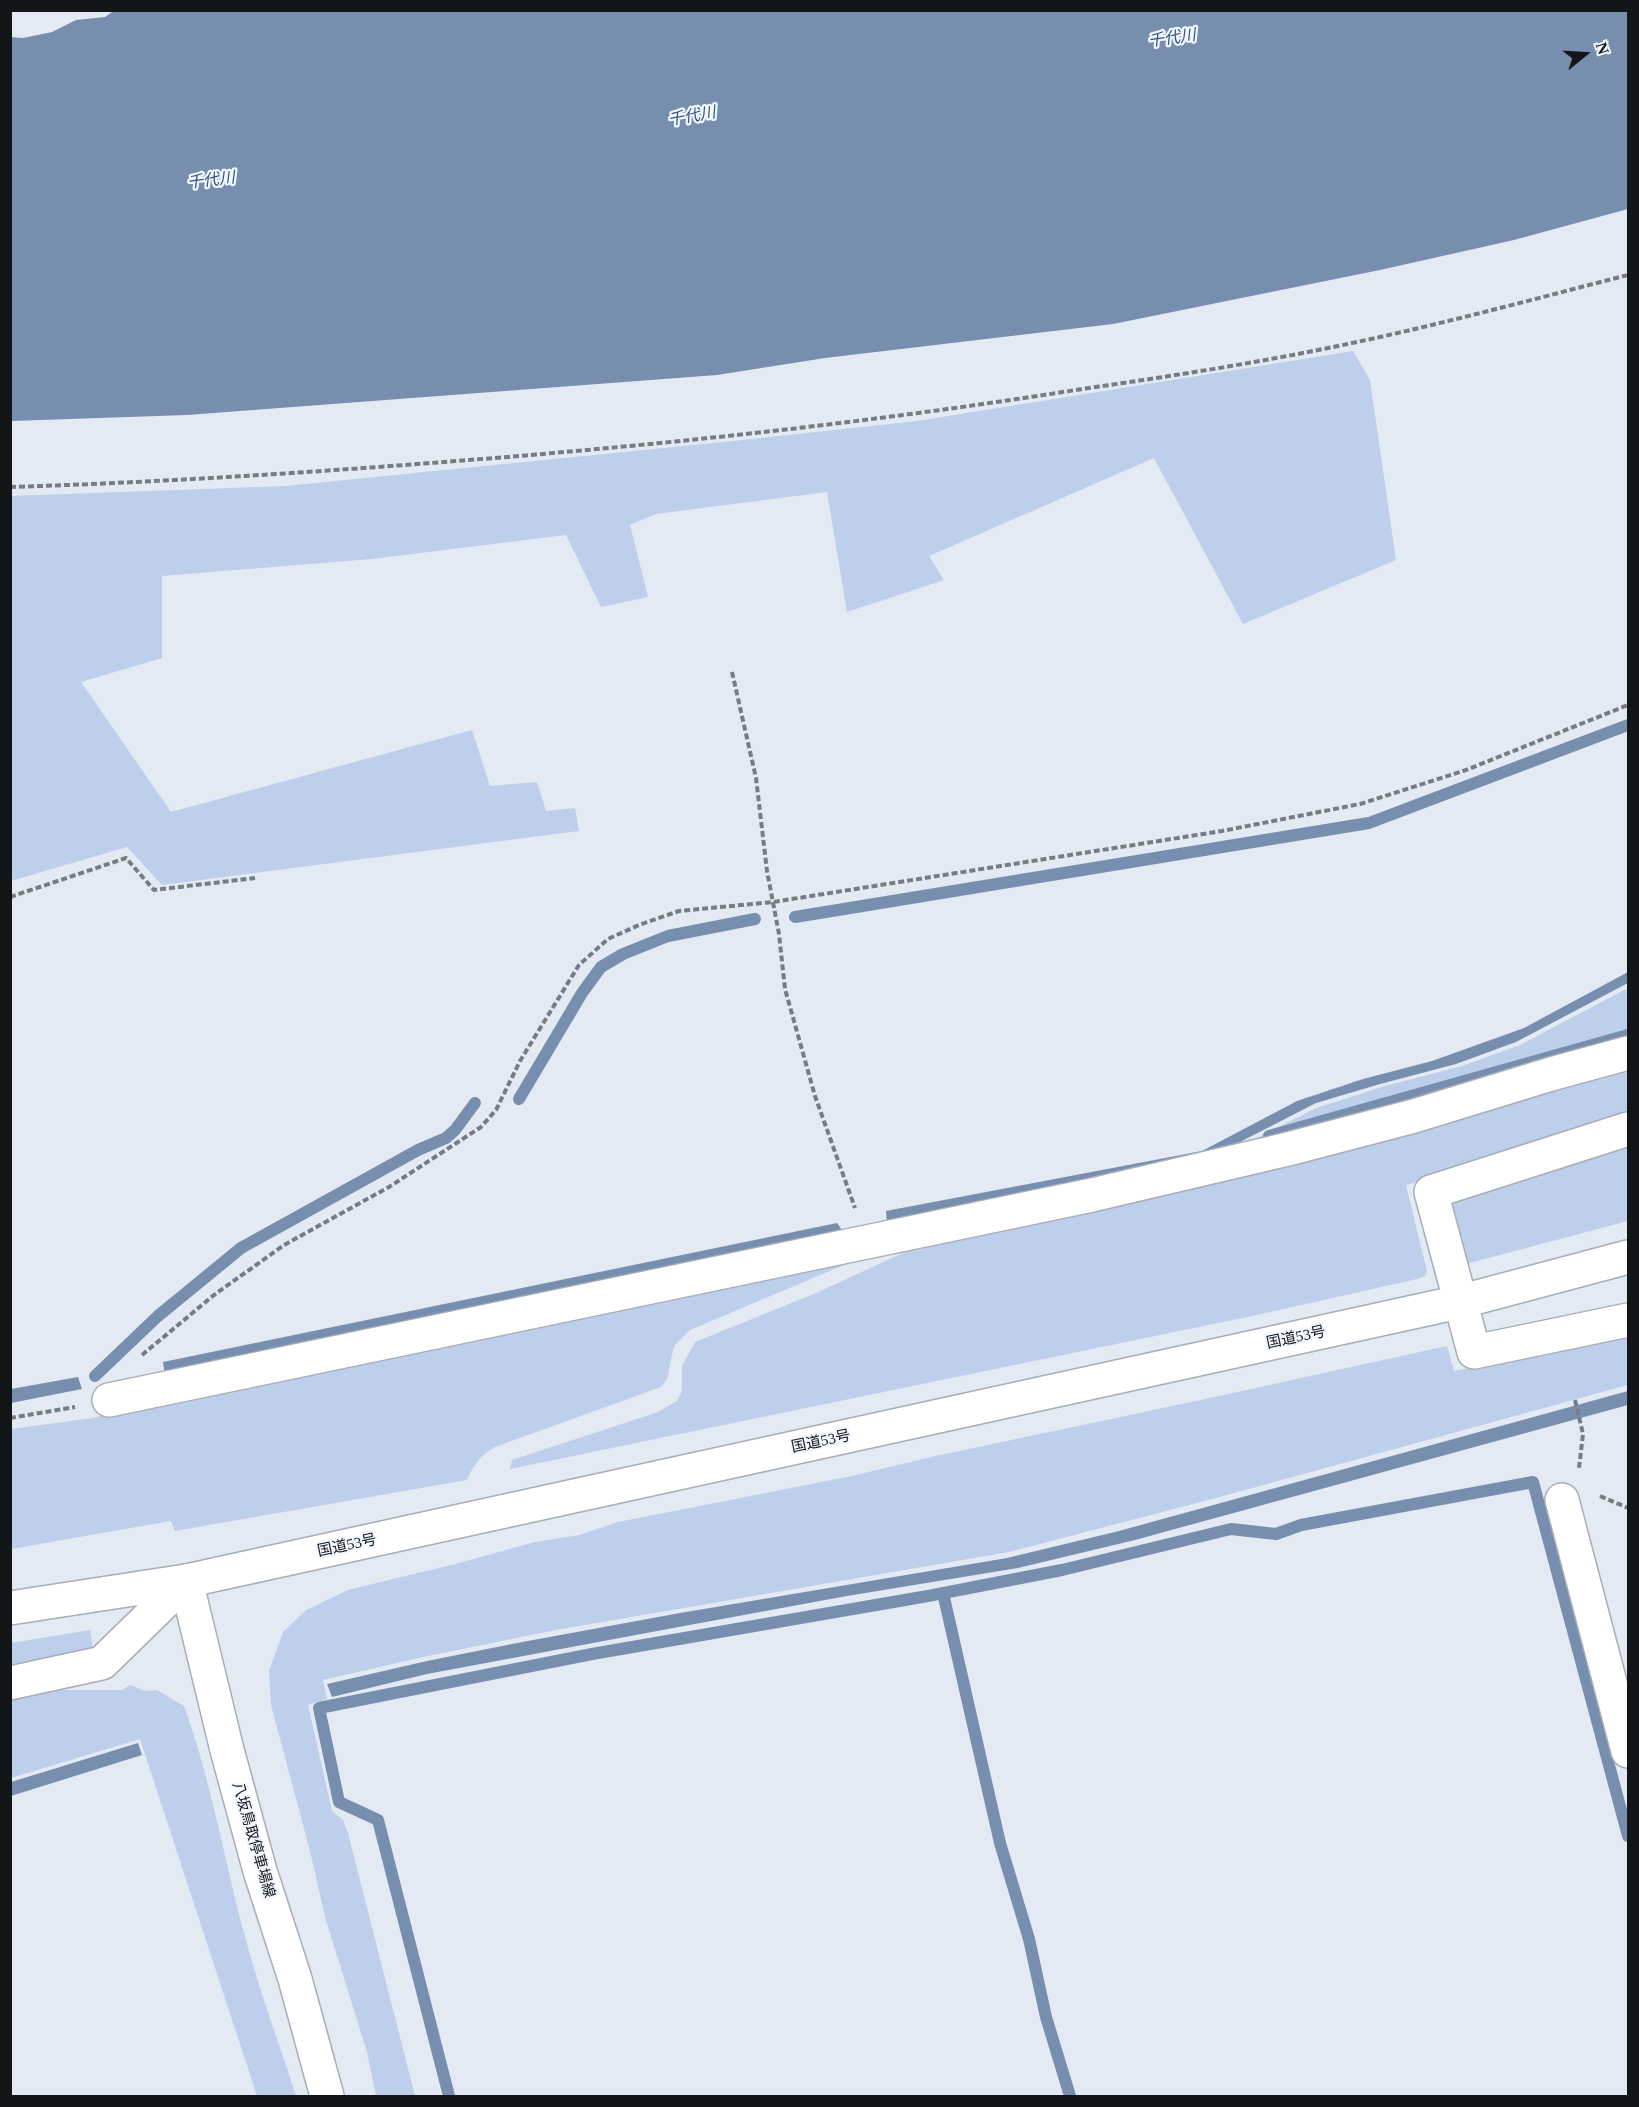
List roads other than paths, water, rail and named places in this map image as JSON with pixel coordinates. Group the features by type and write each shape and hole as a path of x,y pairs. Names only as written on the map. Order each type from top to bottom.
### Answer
{"main road":[{"path":"109,1400 1092,1195 1288,1149 1414,1116 1629,1053"},
{"path":"1629,1128 1431,1192 1474,1352 1629,1320"},
{"name":"国道53号","path":"10,1608 186,1581 1459,1302 1629,1257"},
{"path":"1562,1500 1629,1750"},
{"path":"10,1683 102,1663 186,1581"},
{"name":"八坂鳥取停車場線","path":"186,1581 227,1750 260,1871 295,1979 327,2097"}],"water":[{"name":"千代川","path":"115,10 1628,11 1628,209 1514,240 1380,270 1113,324 825,358 717,375 187,415 11,421 11,37 23,38 52,32 76,20 105,17"},
{"path":"1628,972 1628,983 1516,1042 1456,1064 1316,1103 1205,1160 887,1225 886,1211 1202,1151 1297,1101 1363,1079 1432,1061 1524,1028"},
{"path":"837,1223 847,1237 165,1376 163,1362"},
{"path":"78,1377 82,1389 11,1403 11,1389"},
{"path":"1628,1391 1628,1405 1135,1540 1018,1568 847,1596 427,1674 332,1697 327,1684 517,1643 1007,1558 1119,1531"},
{"path":"138,1743 142,1755 11,1796 11,1782"}],"waterway":[{"path":"795,917 1369,823 1628,725"},
{"path":"519,1099 582,993 601,967 623,954 668,936 755,919"},
{"path":"1269,1136 1628,1035"},
{"path":"95,1376 158,1316 241,1248 418,1150 446,1138 455,1130 475,1103"},
{"path":"449,2096 378,1820 339,1802 319,1708 592,1654 928,1596 1062,1570 1231,1529 1276,1534 1301,1525 1533,1482 1628,1836"},
{"path":"943,1593 1000,1843 1029,1939 1046,2017 1070,2096"}]}
